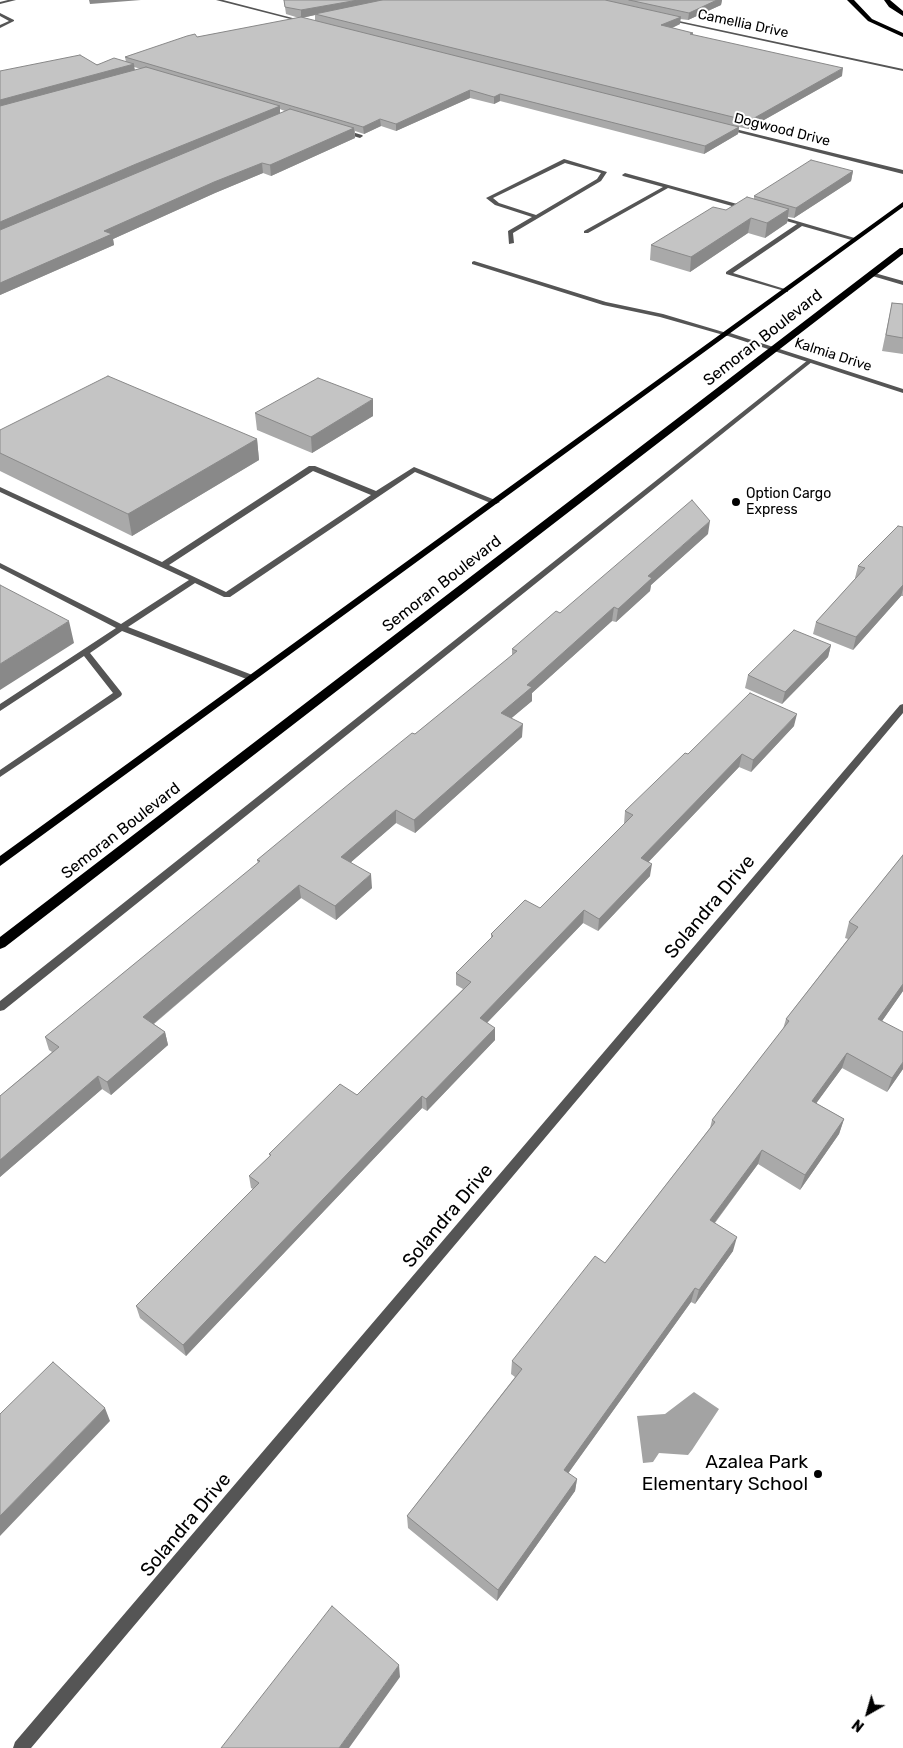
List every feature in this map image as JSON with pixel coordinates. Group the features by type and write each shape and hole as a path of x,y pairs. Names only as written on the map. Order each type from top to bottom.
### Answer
{"highway":[{"path":"850,0 870,20 903,35"},
{"path":"887,0 891,6 903,14"}],"main road":[{"name":"Semoran Boulevard","path":"0,862 903,204"},
{"name":"Semoran Boulevard","path":"0,944 903,250"}],"street":[{"path":"0,3 14,0"},
{"path":"218,0 301,21"},
{"path":"0,14 12,22 0,27"},
{"name":"Camellia Drive","path":"665,19 903,70"},
{"path":"282,25 310,21"},
{"name":"Dogwood Drive","path":"720,126 903,172"},
{"path":"334,128 360,136"},
{"path":"511,243 510,232 534,216 599,180 604,172 564,161 490,198 497,204 534,216"},
{"path":"625,175 749,209"},
{"path":"586,232 667,187"},
{"path":"766,214 856,239"},
{"path":"786,291 728,273 801,224"},
{"name":"Kalmia Drive","path":"474,263 605,304 661,315 727,334 903,390"},
{"path":"871,274 903,283"},
{"path":"0,1008 810,361"},
{"path":"162,565 312,468 376,494"},
{"path":"0,489 227,595 414,469 496,502"},
{"path":"0,565 122,628 252,678"},
{"path":"0,708 194,580"},
{"path":"0,774 118,694 84,652"},
{"name":"Solandra Drive","path":"21,1748 903,708"}],"shaded area":[{"path":"694,1392 719,1409 692,1450 688,1455 659,1453 653,1462 643,1463 637,1416 665,1414"}],"building":[{"path":"284,0 358,0 301,10 285,7"},
{"path":"382,0 605,0 681,17 661,25 693,33 690,34 843,68 749,121 315,14"},
{"path":"629,0 717,0 689,13"},
{"path":"301,17 739,127 705,146 500,94 494,97 470,90 396,124 380,119 363,127 125,57 195,34 197,37"},
{"path":"80,55 97,65 114,58 134,64 0,100 0,71"},
{"path":"146,67 280,106 136,164 0,222 0,106"},
{"path":"290,109 354,128 270,165 262,163 214,182 104,231 112,234 0,283 0,230"},
{"path":"811,160 853,171 796,208 754,196"},
{"path":"747,197 789,209 767,223 751,218 691,257 651,245 713,207 726,210"},
{"path":"892,303 903,304 903,338 886,335"},
{"path":"108,376 257,439 128,514 0,453 0,430"},
{"path":"318,378 373,399 311,437 255,413"},
{"path":"692,500 710,521 648,576 652,578 618,609 614,607 527,685 532,687 501,713 523,724 414,820 396,810 341,857 371,874 335,906 299,885 143,1017 165,1032 107,1082 98,1076 0,1160 0,1096 59,1047 45,1037 260,861 257,860 349,784 412,733 415,734 517,651 512,649 556,611 560,613"},
{"path":"898,526 903,527 903,585 856,637 816,622 865,568 858,566"},
{"path":"0,585 69,621 0,664"},
{"path":"794,630 831,645 785,692 748,675"},
{"path":"750,693 797,714 753,760 742,754 641,858 652,864 599,919 584,910 480,1018 495,1028 426,1099 422,1096 183,1345 136,1306 259,1183 249,1176 271,1155 269,1154 340,1084 357,1095 471,982 456,973 493,936 491,934 525,900 540,908 633,815 625,811 685,753 688,754"},
{"path":"903,855 903,984 878,1019 903,1032 903,1062 892,1078 847,1053 812,1101 844,1119 805,1175 762,1150 710,1220 737,1237 699,1290 695,1288 564,1470 577,1479 498,1590 407,1516 522,1369 512,1361 595,1256 605,1263 715,1122 712,1120 789,1021 786,1019 858,927 849,922"},
{"path":"53,1362 105,1408 0,1516 0,1414"},
{"path":"332,1606 399,1665 339,1748 221,1748"}],"place":[{"name":"Option Cargo Express","path":"736,502"},
{"name":"Azalea Park Elementary School","path":"818,1474"}]}
